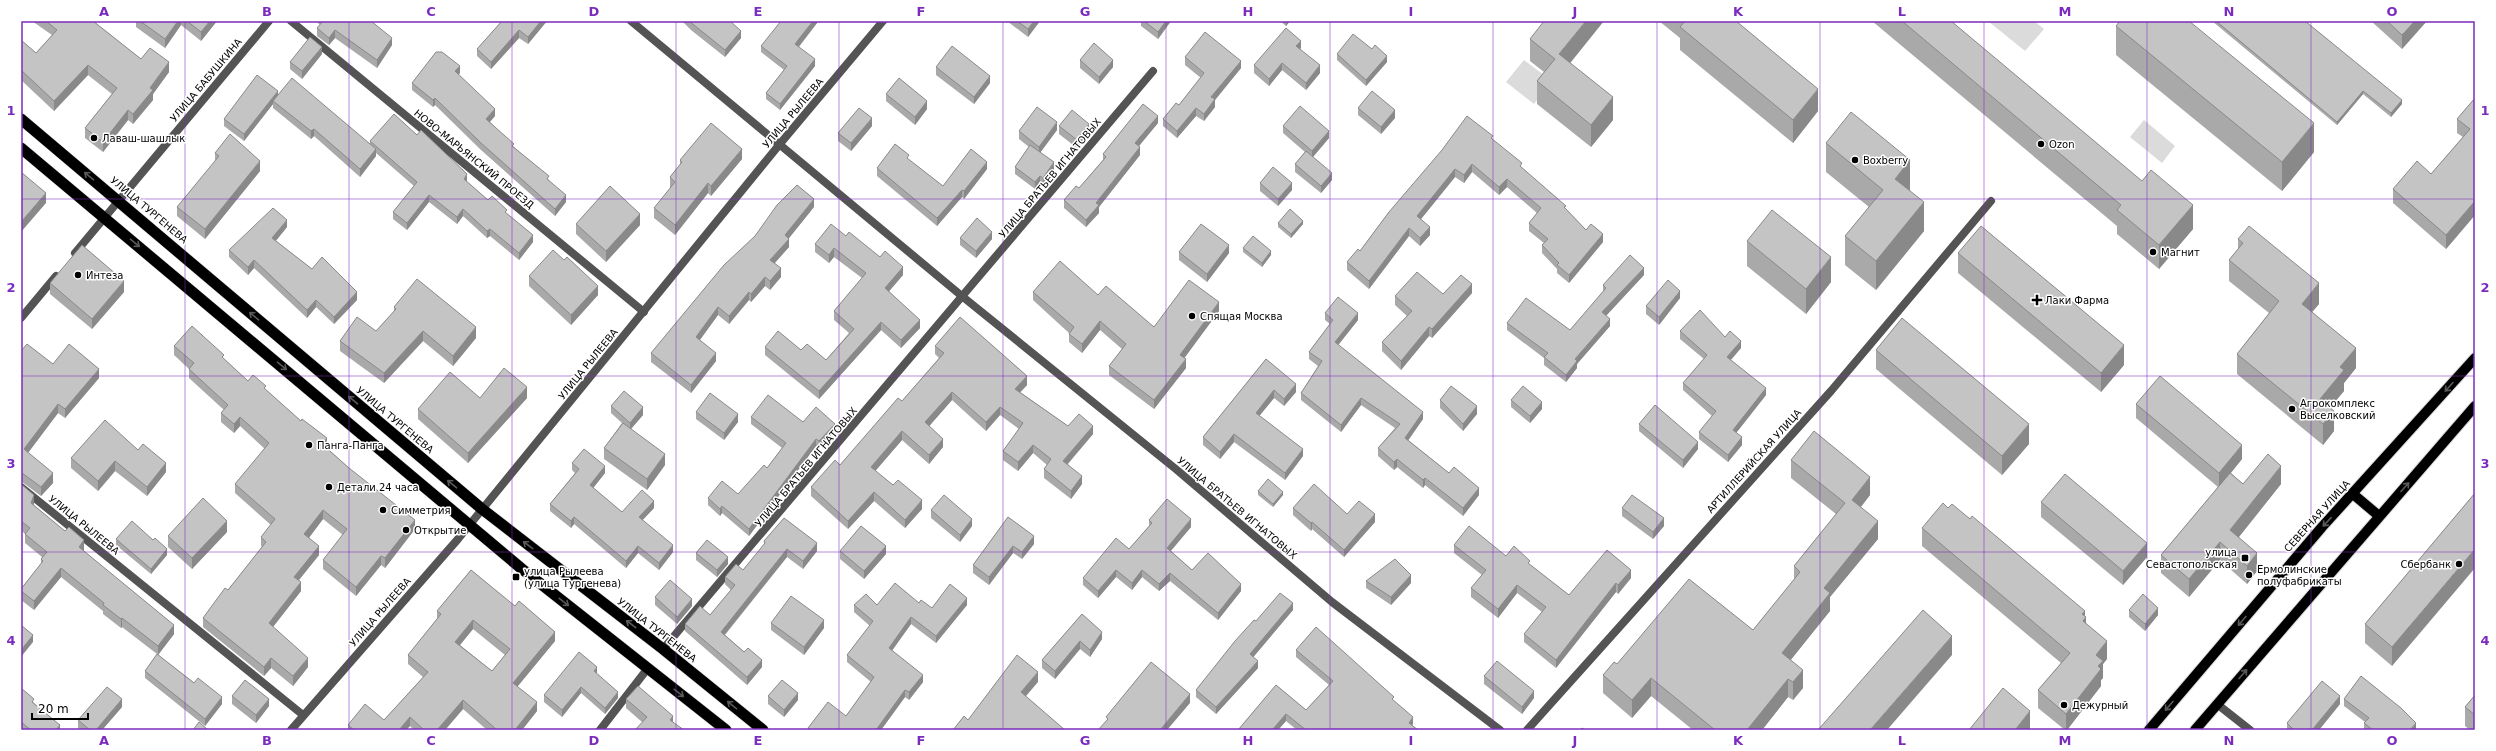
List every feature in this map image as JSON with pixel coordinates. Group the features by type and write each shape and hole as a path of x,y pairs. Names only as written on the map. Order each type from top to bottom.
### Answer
{"highway":[{"name":"УЛИЦА ТУРГЕНЕВА","path":"21,118 482,509 663,649 762,730"},
{"path":"21,148 470,524 726,730"}],"main road":[{"name":"СЕВЕРНАЯ УЛИЦА","path":"2149,730 2353,494 2475,358"},
{"path":"2194,730 2475,406"},
{"path":"2353,494 2379,516"}],"street":[{"name":"УЛИЦА БАБУШКИНА","path":"70,260 269,21"},
{"name":"НОВО-МАРЬЯНСКИЙ ПРОЕЗД","path":"291,21 644,312"},
{"name":"УЛИЦА БРАТЬЕВ ИГНАТОВЫХ","path":"631,21 963,298 1177,470 1332,602 1500,730"},
{"name":"УЛИЦА РЫЛЕЕВА","path":"291,730 470,524 779,145 884,21"},
{"name":"УЛИЦА БРАТЬЕВ ИГНАТОВЫХ","path":"663,649 963,298 1153,71"},
{"name":"АРТИЛЛЕРИЙСКАЯ УЛИЦА","path":"1527,730 1831,391 1991,201"},
{"path":"21,318 60,272"},
{"name":"УЛИЦА РЫЛЕЕВА","path":"21,487 303,715"},
{"path":"600,730 648,668"},
{"path":"2217,704 2250,730"}],"shaded area":[{"path":"1988,21 2034,21 2044,29 2025,51"},
{"path":"1524,60 1552,81 1534,104 1506,82"},
{"path":"2144,120 2175,146 2162,163 2130,137"}],"building":[{"path":"46,21 93,21 141,59 150,48 169,62 150,88 153,90 133,114 128,110 103,142 85,128 117,88 88,65 54,101 21,70 21,40 36,53 57,30"},
{"path":"140,21 178,21 165,39"},
{"path":"187,21 210,21 201,32"},
{"path":"323,21 371,21 392,38 377,60 335,30 329,38 317,28"},
{"path":"502,21 541,21 528,37 519,30 491,62 477,49"},
{"path":"689,21 730,21 741,31 725,50"},
{"path":"781,21 813,21 795,44 815,59 780,104 766,93 787,66 761,46"},
{"path":"1017,21 1034,21 1028,29"},
{"path":"1144,21 1166,21 1158,32"},
{"path":"1544,21 1586,21 1559,54 1613,97 1591,125 1537,81 1555,59 1530,39"},
{"path":"1685,21 1736,21 1818,89 1793,120 1680,27"},
{"path":"1902,21 1951,21 2142,181 2151,170 2193,205 2159,245 2117,210 2121,205"},
{"path":"2120,21 2189,21 2314,123 2282,162 2116,26"},
{"path":"2216,21 2305,21 2402,100 2391,113 2363,91 2337,122"},
{"path":"2387,21 2415,21 2402,35"},
{"path":"1286,28 1301,41 1296,46 1320,65 1306,83 1282,63 1269,79 1254,65"},
{"path":"1205,32 1241,61 1211,97 1215,99 1204,114 1196,108 1177,131 1163,119 1176,103 1179,105 1204,73 1185,57"},
{"path":"1353,34 1372,49 1375,45 1387,56 1366,80 1337,54"},
{"path":"310,37 322,47 302,71 290,62"},
{"path":"1094,43 1113,60 1099,77 1080,60"},
{"path":"952,46 990,76 974,97 936,67"},
{"path":"436,52 442,52 460,66 455,71 495,109 486,119 514,144 512,146 549,176 547,179 566,195 555,209 481,143 435,98 433,100 412,83"},
{"path":"257,75 278,91 244,134 224,119"},
{"path":"292,78 376,149 360,169 314,129 311,131 273,101"},
{"path":"899,78 927,101 915,117 886,94"},
{"path":"1372,91 1395,110 1381,127 1358,108"},
{"path":"2475,98 2475,201 2446,235 2393,189 2417,161 2431,174 2470,129 2457,119"},
{"path":"1143,104 1158,116 1135,143 1140,147 1096,203 1099,205 1086,220 1064,200 1076,186 1079,188 1106,157 1103,154"},
{"path":"1300,106 1329,131 1312,151 1283,126"},
{"path":"1037,107 1057,122 1039,147 1019,131"},
{"path":"859,108 872,118 851,143 838,133"},
{"path":"1072,110 1089,124 1077,140 1059,126"},
{"path":"1851,112 1910,160 1895,179 1924,202 1876,261 1845,236 1883,190 1826,143"},
{"path":"394,114 417,135 421,130 467,174 464,179 488,200 492,196 507,210 505,212 533,235 519,253 490,229 487,231 463,209 457,217 429,195 407,223 393,212 417,182 370,141"},
{"path":"1467,116 1493,136 1491,138 1522,163 1520,166 1566,206 1564,207 1586,230 1591,224 1603,234 1569,275 1557,265 1559,263 1542,245 1548,239 1529,223 1541,208 1507,179 1499,187 1472,164 1464,175 1455,169 1417,216 1430,227 1420,238 1409,228 1369,281 1347,262 1358,249 1360,251 1389,212 1442,150"},
{"path":"711,123 742,149 711,186 708,183 675,225 654,208 675,182 670,177 682,162 680,160"},
{"path":"230,134 260,161 205,229 177,207 219,156 215,153"},
{"path":"895,144 909,155 907,158 943,186 971,149 987,162 964,191 962,190 937,218 877,168"},
{"path":"1030,145 1054,162 1043,178 1040,176 1035,182 1015,167"},
{"path":"1306,151 1332,173 1321,186 1295,164"},
{"path":"1273,167 1292,183 1278,199 1260,183"},
{"path":"21,172 46,193 21,222"},
{"path":"797,185 814,199 785,235 789,239 770,260 781,268 770,281 765,277 751,294 749,292 729,316 718,307 696,337 716,353 691,385 651,353 724,265 755,236 777,205"},
{"path":"610,186 640,214 606,251 576,224"},
{"path":"273,208 287,220 272,238 312,269 322,257 357,292 334,317 316,300 307,310 254,260 248,267 229,250"},
{"path":"1290,209 1303,221 1291,234 1278,223"},
{"path":"1772,210 1831,257 1806,289 1747,241"},
{"path":"977,218 992,232 976,251 960,238"},
{"path":"831,224 846,236 849,232 880,257 885,251 903,267 885,288 920,320 901,340 881,322 819,391 765,347 778,331 801,350 807,344 826,360 854,329 834,311 866,273 834,248 829,255 815,244"},
{"path":"1201,224 1229,245 1207,274 1179,252"},
{"path":"1981,226 2124,345 2101,373 1958,253"},
{"path":"2249,226 2319,283 2302,304 2356,348 2340,367 2344,370 2320,399 2334,411 2323,424 2237,354 2279,301 2229,260 2243,243 2238,239"},
{"path":"1253,236 1271,251 1262,263 1243,248"},
{"path":"82,245 124,281 92,319 50,283"},
{"path":"553,250 564,260 567,257 598,286 571,315 529,276"},
{"path":"1630,255 1644,268 1602,312 1610,319 1575,359 1577,361 1566,375 1544,357 1548,353 1507,323 1526,298 1570,330 1606,288 1603,285"},
{"path":"1060,261 1098,295 1106,286 1154,327 1189,280 1219,302 1180,355 1186,359 1154,400 1109,366 1126,344 1100,321 1082,344 1069,334 1074,327 1033,292"},
{"path":"1417,272 1443,294 1461,275 1472,284 1432,329 1429,327 1401,361 1382,342 1412,311 1395,296"},
{"path":"417,279 476,327 453,356 423,331 384,373 340,341 357,317 376,331 396,309 394,307"},
{"path":"1668,280 1680,291 1659,317 1646,306"},
{"path":"1338,297 1358,313 1335,342 1423,412 1405,438 1449,473 1454,467 1479,488 1463,508 1425,478 1423,480 1397,459 1394,462 1378,448 1400,424 1361,398 1341,425 1301,393 1322,361 1309,352 1333,320 1325,313"},
{"path":"1700,310 1725,337 1730,331 1741,341 1727,357 1766,388 1733,430 1742,437 1728,455 1699,432 1716,411 1683,383 1707,355 1680,331"},
{"path":"960,317 1027,376 1015,389 1068,426 1079,414 1093,426 1063,461 1082,476 1071,491 1044,469 1051,459 1033,445 1018,462 1003,451 1023,423 1000,407 986,422 952,392 925,422 943,439 929,455 902,431 871,467 893,485 898,480 922,500 905,520 874,492 848,521 811,487 835,460 840,465 898,398 902,401 944,353 935,346"},
{"path":"1902,318 2029,424 2002,456 1876,350"},
{"path":"192,326 224,355 222,357 248,381 253,375 266,386 264,388 301,421 302,419 327,438 322,444 349,468 415,520 385,558 381,556 356,587 323,560 347,529 323,510 304,534 319,546 294,577 301,582 269,623 308,658 293,676 271,658 264,667 203,618 225,588 228,590 266,542 261,537 275,519 235,484 269,443 240,417 234,424 221,413 228,405 189,369 194,363 174,346"},
{"path":"27,344 53,364 69,344 99,369 65,409 58,404 24,449 53,473 41,487 21,473 21,351"},
{"path":"1266,359 1296,384 1284,399 1274,390 1256,413 1303,449 1285,473 1234,434 1220,452 1203,437"},
{"path":"504,368 527,387 468,453 418,409 450,372 480,398"},
{"path":"2160,376 2242,445 2219,473 2136,404"},
{"path":"1451,386 1477,406 1463,424 1440,400"},
{"path":"1523,386 1542,402 1530,416 1511,400"},
{"path":"624,391 643,407 630,423 611,406"},
{"path":"710,393 738,414 724,433 696,412"},
{"path":"768,395 803,422 816,407 835,424 819,441 816,439 749,529 722,506 720,509 708,498 722,481 738,494 764,465 767,468 786,443 751,417"},
{"path":"1655,405 1698,442 1683,460 1639,424"},
{"path":"105,420 138,450 143,444 166,463 147,487 115,461 98,481 71,458"},
{"path":"623,423 665,454 647,479 604,448"},
{"path":"1814,431 1870,477 1852,500 1878,521 1824,588 1830,593 1782,653 1803,670 1793,682 1788,679 1747,730 1715,730 1651,678 1632,700 1603,675 1614,662 1617,664 1689,579 1753,630 1800,572 1794,566 1845,503 1791,460"},
{"path":"584,449 605,466 590,485 622,512 642,490 654,501 639,517 673,545 659,563 638,546 626,561 574,517 571,521 550,504 579,469 572,463"},
{"path":"2268,454 2281,466 2230,530 2257,553 2247,566 2220,542 2189,579 2161,555 2230,473 2243,484"},
{"path":"2065,474 2147,543 2123,571 2041,502"},
{"path":"1268,479 1283,492 1273,504 1258,491"},
{"path":"21,484 34,495 31,503 65,531 69,527 84,540 79,547 174,625 158,646 103,605 104,603 61,568 34,601 21,591 43,561 41,559 47,552 25,534 30,528 21,521"},
{"path":"1314,484 1347,514 1359,501 1375,514 1344,550 1312,522 1311,523 1293,508"},
{"path":"2475,493 2475,549 2392,647 2365,624"},
{"path":"944,495 972,519 960,535 931,510"},
{"path":"1632,495 1664,518 1653,532 1622,508"},
{"path":"203,498 227,521 192,558 168,536"},
{"path":"1167,499 1191,519 1167,548 1192,570 1208,553 1241,584 1218,613 1170,573 1159,584 1142,570 1132,583 1116,570 1098,591 1083,578 1116,538 1129,549 1152,523 1149,520"},
{"path":"1943,503 1948,508 1952,504 1970,519 1972,516 2085,611 2082,614 2086,617 2083,621 2107,641 2096,655 2103,661 2098,666 2101,669 2066,714 2038,690 2070,653 1922,528"},
{"path":"1008,517 1034,536 1022,552 1013,546 989,577 973,565"},
{"path":"784,518 817,543 803,561 787,549 721,632 744,652 748,648 762,660 747,677 685,624 700,606 710,615 735,585 725,577 736,564 743,570 765,543 764,541"},
{"path":"132,521 153,540 155,538 167,549 151,569 116,539"},
{"path":"861,526 886,546 864,571 840,551"},
{"path":"1469,526 1506,556 1514,546 1530,561 1528,563 1569,595 1607,550 1631,570 1618,585 1616,583 1556,660 1524,634 1546,607 1517,585 1498,609 1471,588 1486,570 1454,545"},
{"path":"707,540 728,557 717,570 696,553"},
{"path":"1395,559 1411,575 1391,597 1366,581"},
{"path":"471,570 515,606 519,601 555,632 513,683 537,702 515,730 497,730 463,700 437,730 424,730 410,717 399,730 354,730 348,725 365,704 384,720 428,672 408,655 441,614 437,611","holes":["473,620 510,649 492,671 455,642"]},
{"path":"670,580 692,599 677,617 655,597"},
{"path":"895,583 919,603 921,600 932,608 950,584 967,598 936,636 911,617 889,648 923,675 909,692 905,690 876,730 810,730 808,728 828,702 846,716 874,677 847,655 873,621 854,605 866,594 877,605"},
{"path":"1280,593 1293,603 1250,654 1258,661 1216,707 1196,690 1235,641 1254,620 1256,621"},
{"path":"2143,594 2158,608 2145,624 2129,610"},
{"path":"791,596 824,620 804,647 771,623"},
{"path":"1923,610 1952,636 1870,730 1818,730"},
{"path":"1082,614 1102,632 1090,650 1080,641 1055,671 1042,660"},
{"path":"21,625 33,635 21,650"},
{"path":"1316,627 1394,697 1392,699 1413,717 1409,723 1418,730 1306,730 1286,714 1272,730 1238,730 1276,685 1306,710 1333,681 1296,650"},
{"path":"579,652 597,667 594,671 618,692 605,708 581,687 562,710 544,695"},
{"path":"157,654 194,683 198,678 222,697 205,719 145,671"},
{"path":"1017,655 1038,672 1021,692 1065,730 953,730 964,716 968,720"},
{"path":"1497,661 1534,691 1522,707 1484,676"},
{"path":"1151,662 1190,694 1160,730 1098,730 1108,719 1106,717"},
{"path":"2361,676 2401,708 2416,723 2410,730 2373,730 2364,723 2369,718 2344,699"},
{"path":"245,680 269,699 256,715 232,696"},
{"path":"782,680 798,693 784,710 768,696"},
{"path":"2322,681 2340,696 2312,730 2294,730 2287,723"},
{"path":"638,686 673,716 670,720 684,730 635,730 647,717 626,699"},
{"path":"107,687 122,699 96,730 90,730 78,720"},
{"path":"21,688 34,699 32,702 60,725 56,730 31,730 21,722"},
{"path":"2003,688 2030,711 2015,730 1969,730"},
{"path":"2475,695 2475,715 2465,707"},
{"path":"199,722 208,730 193,730"}],"place":[{"name":"Лаваш-шашлык","path":"94,138"},
{"name":"Ozon","path":"2041,144"},
{"name":"Boxberry","path":"1855,160"},
{"name":"Магнит","path":"2153,252"},
{"name":"Интеза","path":"78,275"},
{"name":"Лаки Фарма","path":"2037,300"},
{"name":"Спящая Москва","path":"1192,316"},
{"name":"Агрокомплекс Выселковский","path":"2292,409"},
{"name":"Панга-Панга","path":"309,445"},
{"name":"Детали 24 часа","path":"329,487"},
{"name":"Симметрия","path":"383,510"},
{"name":"Открытие","path":"406,530"},
{"name":"улица Севастопольская","path":"2245,558"},
{"name":"Сбербанк","path":"2459,564"},
{"name":"Ермолинские полуфабрикаты","path":"2249,575"},
{"name":"улица Рылеева (улица Тургенева)","path":"516,577"},
{"name":"Дежурный","path":"2064,705"}]}
